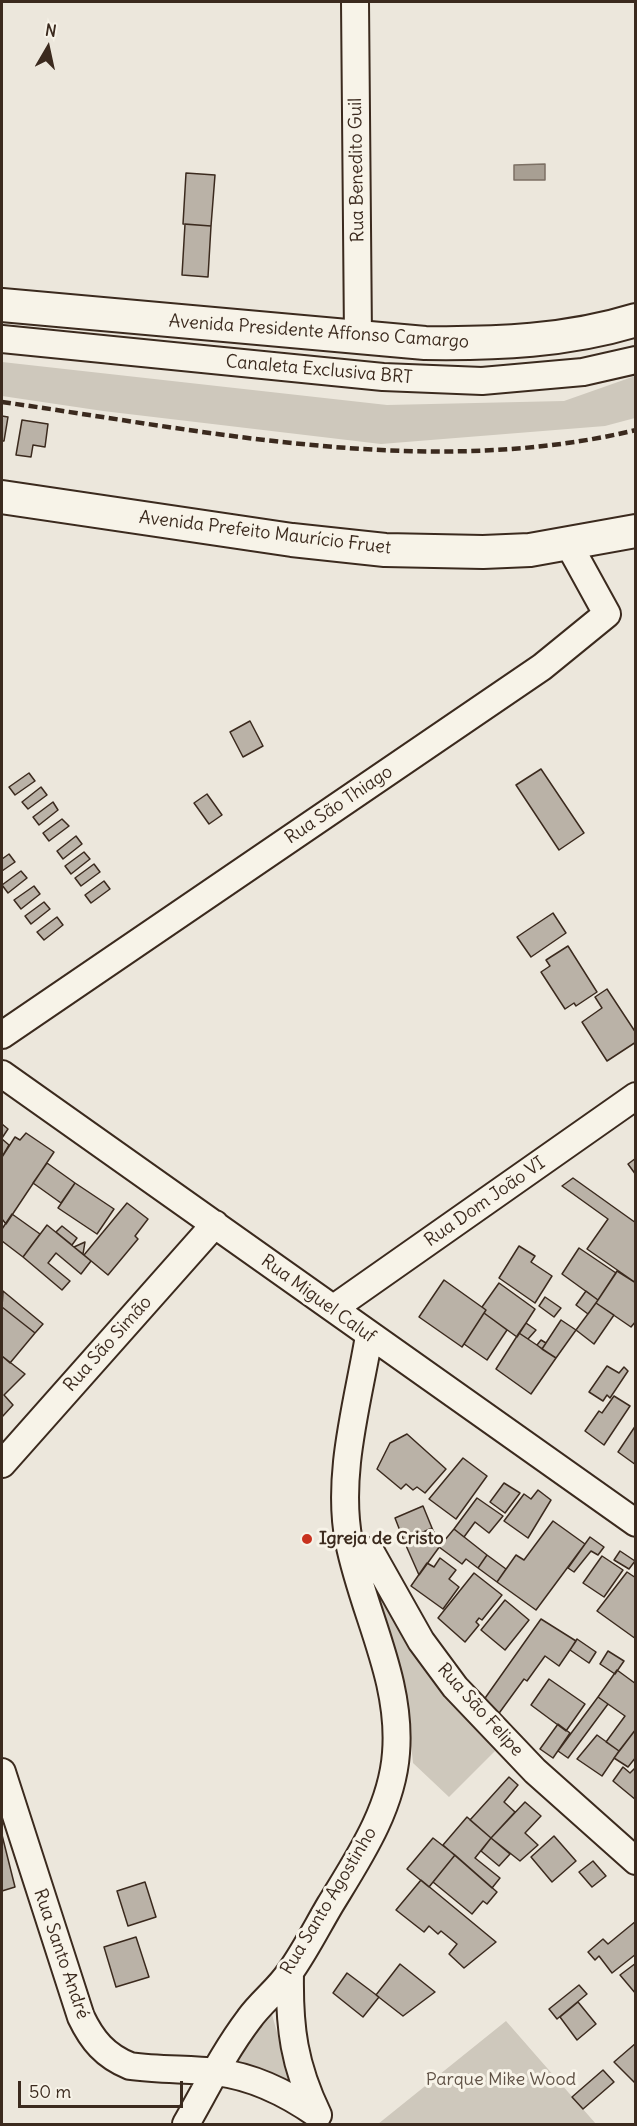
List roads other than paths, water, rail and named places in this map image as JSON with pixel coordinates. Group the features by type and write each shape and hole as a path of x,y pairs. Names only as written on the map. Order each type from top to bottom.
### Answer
{"main road":[{"path":"2,284 298,332"},
{"name":"Avenida Presidente Affonso Camargo","path":"2,305 358,338 456,344 530,341 636,320"},
{"name":"Avenida Prefeito Maurício Fruet","path":"2,497 343,546 483,552 569,545 636,531"}],"street":[{"name":"Rua Benedito Guil","path":"355,2 358,338"},
{"name":"Canaleta Exclusiva BRT","path":"2,339 383,377 471,381 583,372 636,360"},
{"name":"Rua São Thiago","path":"2,1035 542,667 607,614 569,545"},
{"name":"Rua Miguel Caluf","path":"2,1074 636,1523"},
{"name":"Rua Dom João VI","path":"334,1308 636,1096"},
{"name":"Rua São Simão","path":"2,1464 215,1224"},
{"name":"Rua Santo Agostinho","path":"186,2124 215,2072 250,2017 290,1973 362,1851 390,1789 396,1755 397,1723 391,1686 349,1543 345,1488 369,1336"},
{"name":"Rua São Felipe","path":"349,1543 372,1554 421,1641 462,1695 536,1771 636,1861"},
{"name":"Rua Santo André","path":"2,1772 81,2017 94,2041 117,2061 130,2066 215,2072 277,2089 322,2120"},
{"path":"290,1973 290,2031 295,2057 322,2120"}],"railway":[{"path":"2,402 239,437 319,446 399,451 479,451 558,444 636,430"}],"place":[{"name":"Igreja de Cristo","path":"307,1539"}],"park label":[{"name":"Parque Mike Wood","path":"501,2080"}]}
